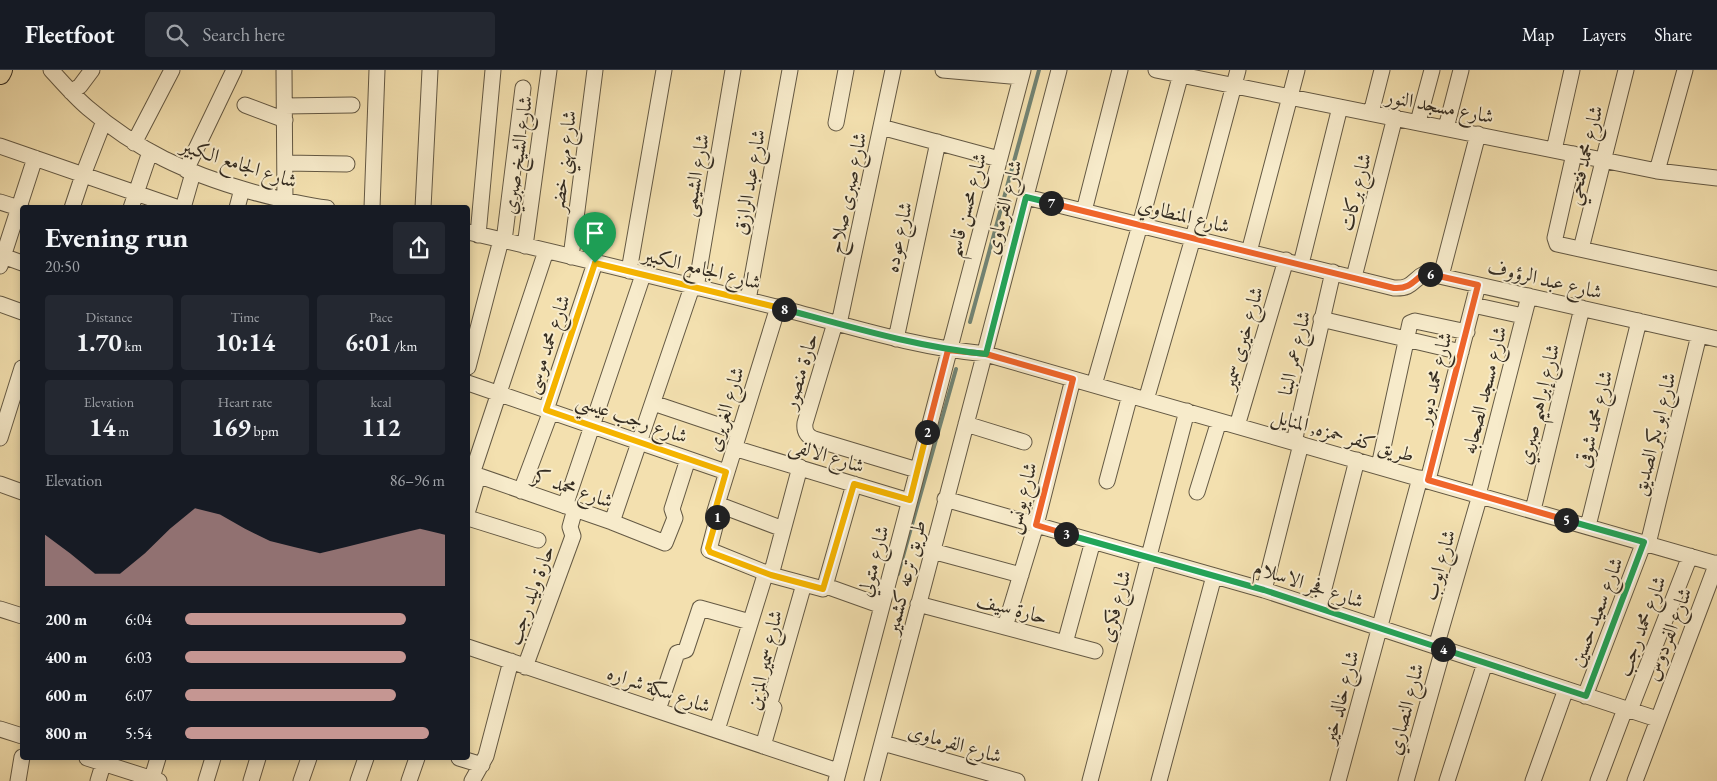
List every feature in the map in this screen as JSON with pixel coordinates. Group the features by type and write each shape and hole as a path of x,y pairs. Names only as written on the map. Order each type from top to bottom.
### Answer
{"main road":[{"path":"0,74 2,70"}],"street":[{"name":"شارع الجامع الكبير","path":"51,70 71,92 104,121 134,143 190,172 242,188 284,204"},
{"path":"71,92 80,86 92,70"},
{"path":"134,143 172,70"},
{"path":"184,205 190,172 234,70"},
{"path":"284,70 284,204"},
{"path":"372,205 377,70"},
{"path":"424,205 430,70"},
{"path":"473,233 493,70"},
{"name":"شارع الشيخ صبري","path":"525,246 550,70"},
{"name":"شارع مهني خضر","path":"571,257 595,70"},
{"name":"حارة وليد رجب","path":"472,781 486,756 518,664 574,536 570,527 570,508 636,273 664,70"},
{"name":"شارع الشيمى","path":"612,522 694,287 733,70"},
{"name":"شارع عبد الرازق","path":"748,300 790,70"},
{"path":"836,123 846,70"},
{"name":"شارع صبرى صلاح","path":"837,323 893,70"},
{"path":"943,70 1022,73"},
{"name":"شارع الفرماوى","path":"986,354 1059,70"},
{"path":"1084,211 1120,70"},
{"name":"شارع مسجد النور","path":"1156,70 1181,73 1234,86 1657,171 1717,178"},
{"path":"1146,400 1193,238 1238,70"},
{"path":"1250,252 1297,70"},
{"path":"1371,113 1382,70"},
{"path":"1418,122 1432,70"},
{"path":"1446,128 1461,70"},
{"path":"1554,150 1572,70"},
{"name":"شارع محمد فتحي","path":"1581,249 1626,70"},
{"path":"1657,171 1685,70"},
{"name":"شارع محسن قاسم","path":"948,350 1022,73"},
{"path":"1094,385 1181,73"},
{"path":"470,345 503,241 523,88"},
{"path":"245,105 284,113 352,105"},
{"path":"1301,264 1340,107"},
{"name":"شارع بركات","path":"1354,277 1395,118"},
{"path":"73,205 82,175 104,121"},
{"path":"881,127 999,159"},
{"path":"1441,276 1478,134"},
{"name":"شارع عوده","path":"896,339 938,142"},
{"path":"0,146 170,205"},
{"path":"132,205 150,152"},
{"path":"1574,154 1554,240 1557,244 1717,279"},
{"path":"22,205 34,158"},
{"path":"284,163 347,164"},
{"path":"237,205 242,188"},
{"name":"شارع المنطاوي","path":"1026,197 1354,277"},
{"path":"0,202 20,209"},
{"path":"20,212 1,259 20,262"},
{"name":"شارع الجامع الكبير","path":"473,233 748,300 896,339 948,350 986,354"},
{"path":"470,492 472,474 546,251"},
{"name":"شارع خيرى سمير","path":"1238,426 1286,260"},
{"name":"شارع محمد موسى","path":"521,491 595,263"},
{"name":"شارع عمر البنا","path":"1264,590 1298,443 1321,319 1333,272"},
{"name":"شارع عبد الرؤوف","path":"1354,277 1400,288 1411,285 1421,275 1426,273 1717,339"},
{"name":"شارع محمد دبور","path":"1424,479 1462,352 1478,285"},
{"name":"شارع مسجد الصحابه","path":"1479,495 1528,296"},
{"path":"0,304 20,311"},
{"path":"1473,305 1523,316"},
{"name":"شارع الغريرى","path":"768,573 709,550 717,519 714,514 778,308"},
{"name":"شارع إبراهيم صبري","path":"1533,510 1582,308"},
{"path":"1321,319 1462,352"},
{"path":"1379,466 1410,323 1413,321 1467,332"},
{"name":"شارع محمد شوقى","path":"1588,526 1639,321"},
{"name":"حارة منصور","path":"837,323 805,423 805,431 814,439 917,470"},
{"name":"شارع ابو بكر الصديق","path":"1646,543 1699,335"},
{"name":"شارع متولي","path":"837,776 948,350"},
{"name":"طريق كفر حمزه, المنايل","path":"986,354 1717,564"},
{"name":"طريق ترعه كشمير","path":"872,781 945,499 986,354"},
{"path":"0,438 20,374"},
{"name":"شارع يونس","path":"1005,627 1036,525 1073,379"},
{"name":"شارع رجب عيسي","path":"470,383 726,472"},
{"path":"1108,481 1130,395"},
{"path":"653,403 739,432"},
{"name":"شارع فكرى","path":"1090,781 1187,411"},
{"path":"1197,492 1220,421"},
{"path":"966,424 1024,442"},
{"name":"شارع الالفى","path":"734,448 910,500"},
{"name":"شارع محمد كر","path":"472,474 612,522 665,543 675,518 672,509 688,458"},
{"path":"1318,608 1357,460"},
{"path":"717,730 750,622 783,529 800,468"},
{"name":"شارع خالد خير","path":"1338,781 1379,628 1424,479"},
{"path":"0,484 20,491"},
{"path":"768,573 822,589 825,586 854,484"},
{"name":"شارع ايوب","path":"1439,648 1479,495"},
{"name":"شارع فجر الاسلام","path":"945,499 1264,590 1657,719"},
{"path":"717,504 783,529"},
{"path":"470,519 538,540"},
{"path":"1065,643 1093,541"},
{"name":"شارع سعيد حسين","path":"1586,696 1646,543"},
{"path":"932,552 1021,575"},
{"name":"شارع محمد رجب","path":"1598,781 1690,556"},
{"name":"شارع الفردوس","path":"1635,781 1717,564"},
{"path":"1159,781 1214,576"},
{"name":"شارع سمير المزين","path":"763,746 774,708 770,703 804,584"},
{"path":"825,586 882,606"},
{"name":"حارة سيف","path":"918,604 1096,651"},
{"path":"658,710 677,653 686,650 700,608 750,622"},
{"path":"0,609 20,615"},
{"name":"شارع سكة شراره","path":"470,648 763,746 837,776"},
{"name":"شارع النصاري","path":"1406,781 1439,648"},
{"path":"1447,781 1485,663"},
{"path":"1533,781 1566,689"},
{"path":"0,729 20,735"},
{"name":"شارع الفرماوى","path":"883,743 1017,781"},
{"path":"18,781 22,760"},
{"path":"98,781 104,760 154,780 158,760"},
{"path":"206,781 212,760"},
{"path":"251,781 257,760"},
{"path":"302,781 308,760"},
{"path":"358,781 365,760"},
{"path":"409,781 416,760"},
{"path":"466,760 482,765"}],"waterway":[{"path":"970,322 1039,70"},
{"path":"898,574 956,369"}],"route":[{"path":"595,263 546,410 726,472 714,514 717,519 708,548 710,552 771,575 822,589 825,586 854,484 910,500 948,350 986,354 1073,379 1036,525 1264,590 1586,696 1644,542 1428,480 1478,285 1426,273 1421,275 1411,285 1394,288 1026,197 986,354 948,350 896,339 595,263"}]}
